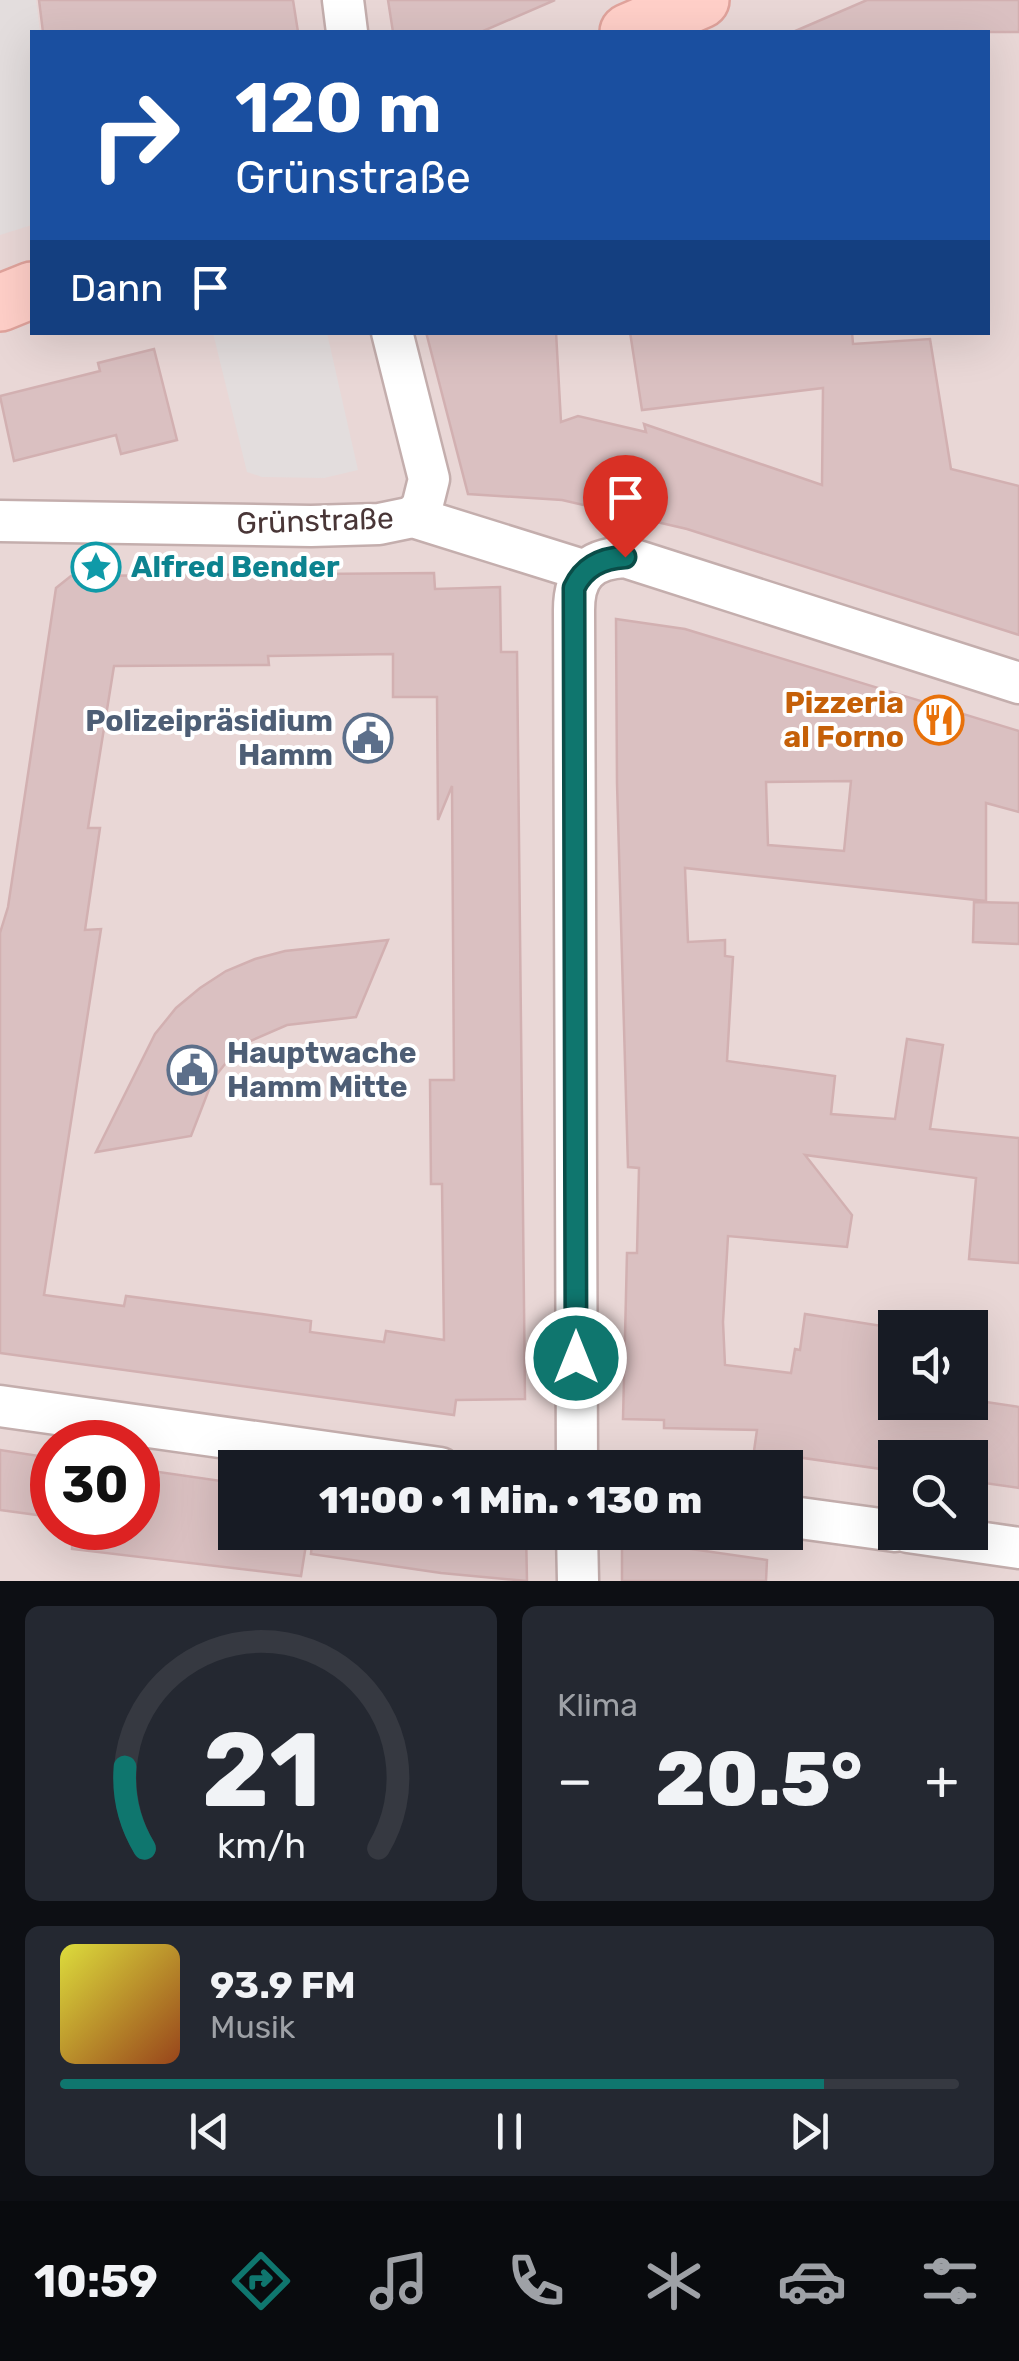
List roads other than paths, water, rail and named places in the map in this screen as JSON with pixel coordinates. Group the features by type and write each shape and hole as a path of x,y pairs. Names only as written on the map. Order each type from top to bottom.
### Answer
{"main road":[{"path":"633,30 701,0"},
{"path":"0,303 30,291"}],"street":[{"path":"342,0 347,30"},
{"path":"393,335 429,478 422,507 413,517"},
{"name":"Grünstraße","path":"0,521 312,526 379,524 413,517 586,571"},
{"path":"577,1450 574,588 586,571 605,558 625,557 1019,682"},
{"path":"0,1406 312,1450"},
{"path":"803,1518 878,1529"},
{"path":"988,1544 1019,1548"},
{"path":"578,1550 578,1581"}],"place":[{"name":"Alfred Bender","path":"96,567"},
{"name":"Pizzeria al Forno","path":"939,720"},
{"name":"Polizeipräsidium Hamm","path":"368,738"},
{"name":"Hauptwache Hamm Mitte","path":"192,1070"}]}
